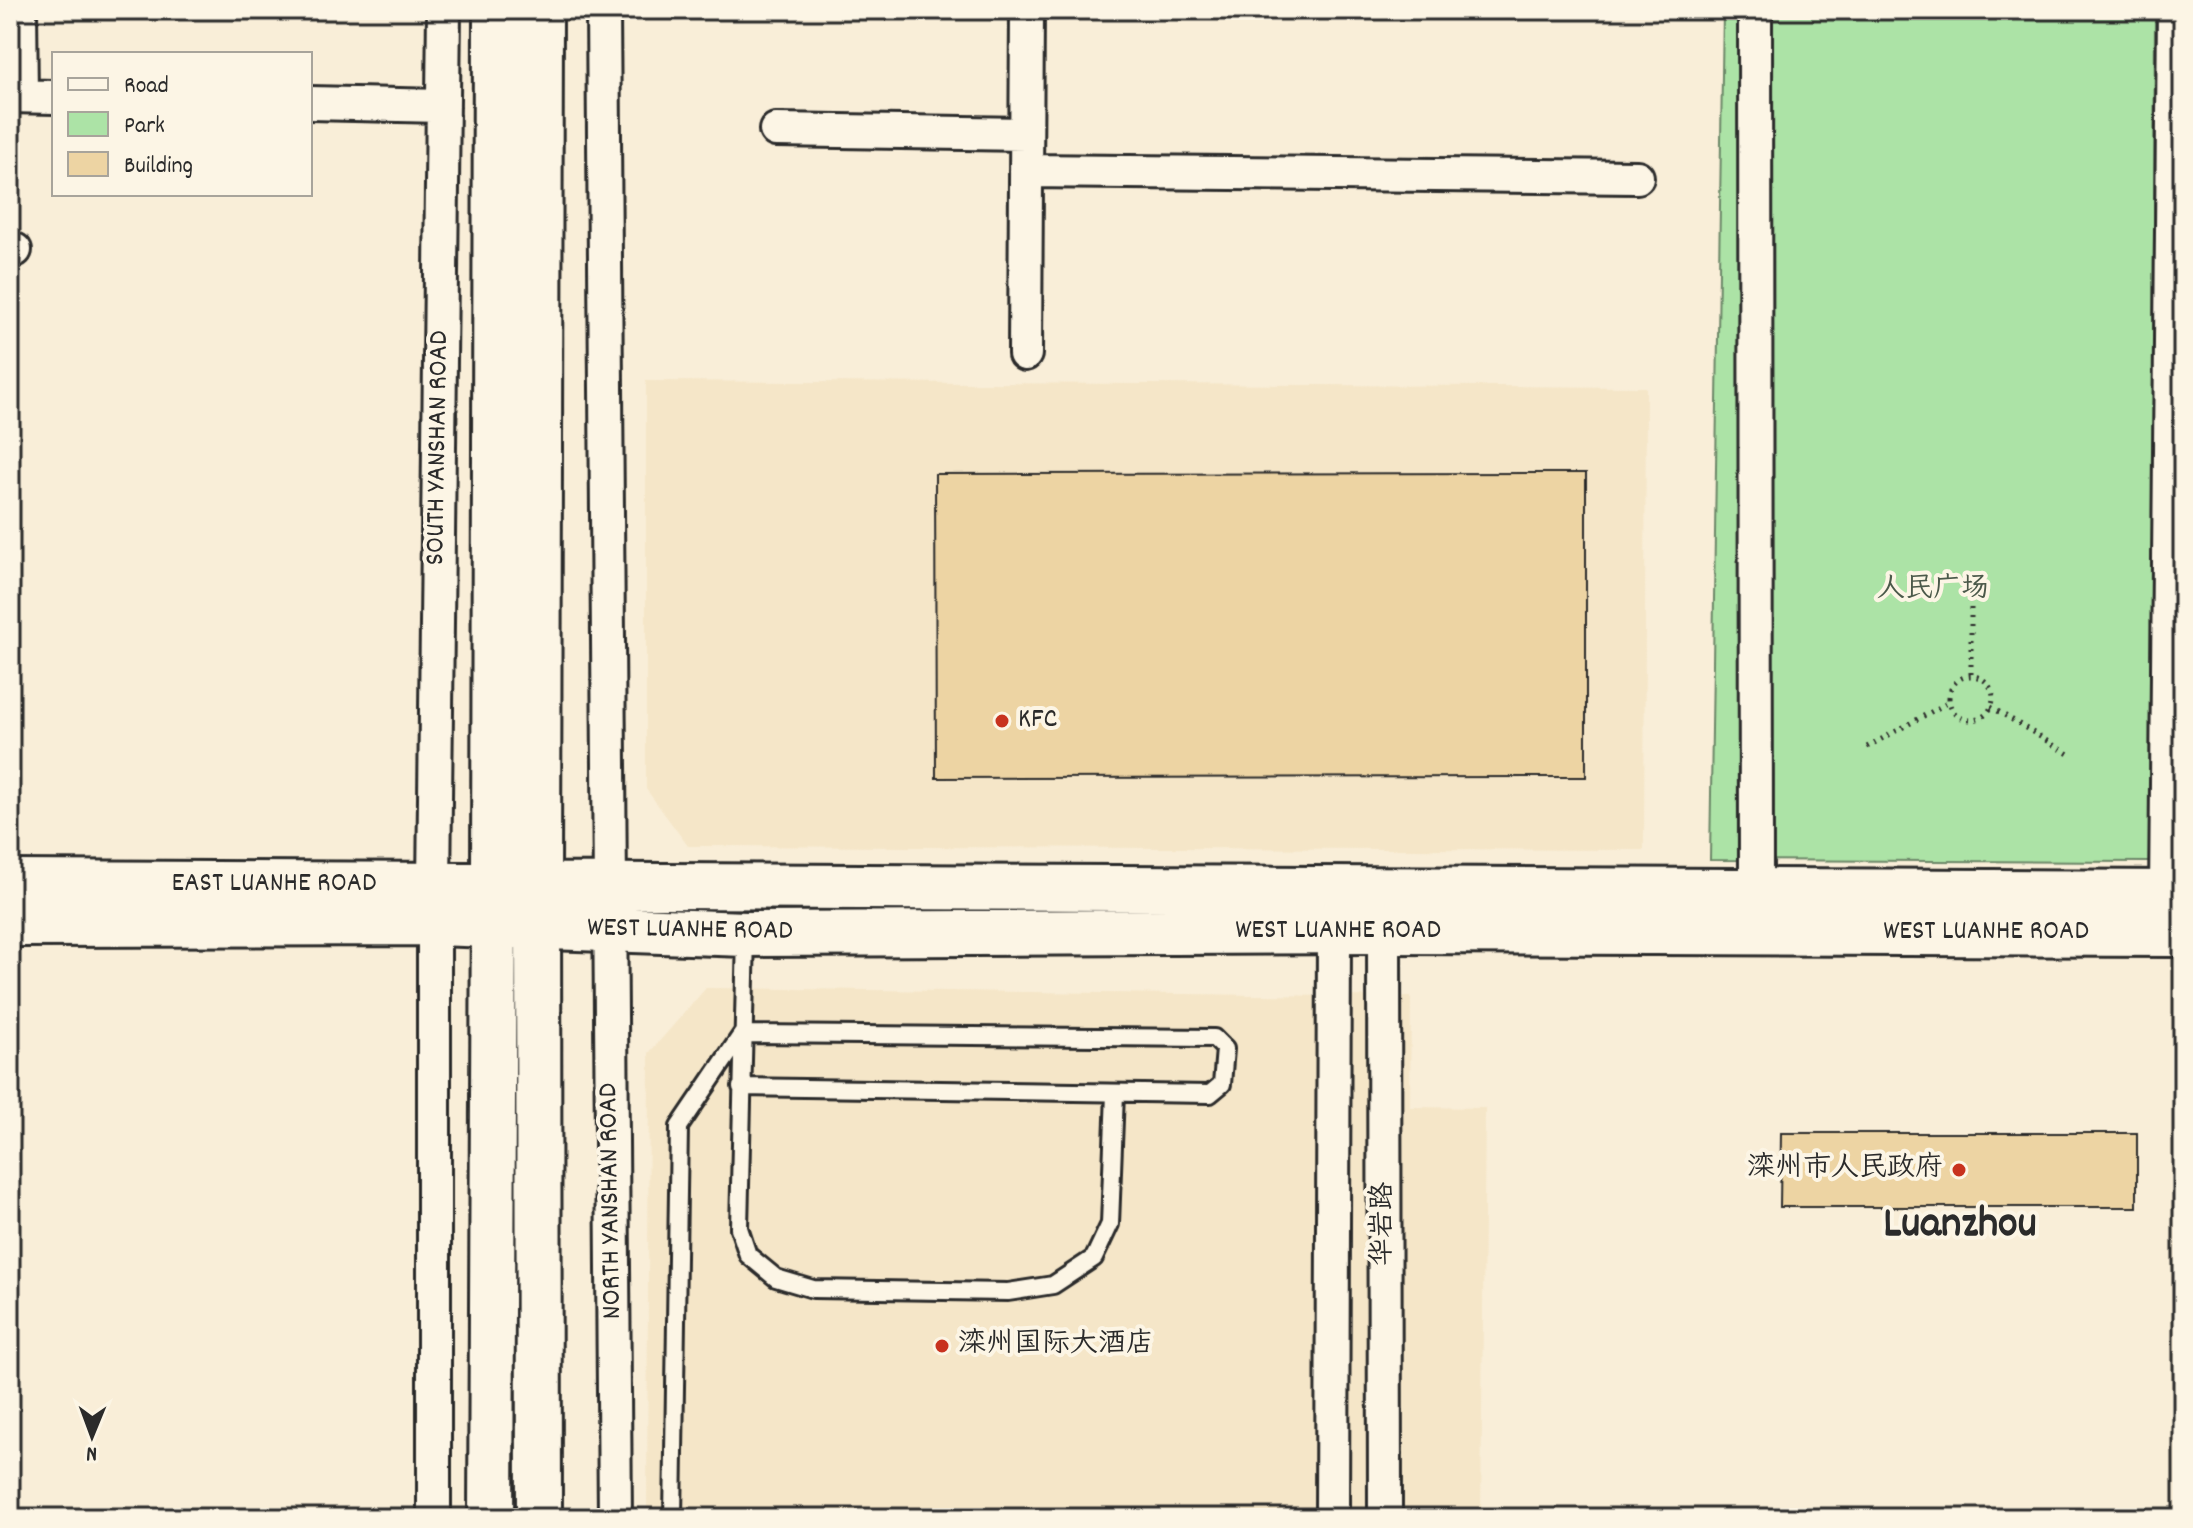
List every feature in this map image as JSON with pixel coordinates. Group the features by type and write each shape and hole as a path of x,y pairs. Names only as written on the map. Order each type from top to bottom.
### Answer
{"main road":[{"name":"SOUTH YANSHAN ROAD","path":"493,906 496,10"},
{"path":"539,1518 540,10"},
{"name":"EAST LUANHE ROAD","path":"10,883 435,905 538,906"},
{"name":"WEST LUANHE ROAD","path":"538,906 611,884 2174,893"},
{"name":"EAST LUANHE ROAD","path":"10,924 435,905"},
{"path":"491,1518 493,906"},
{"name":"WEST LUANHE ROAD","path":"538,906 609,930 746,934 1384,931 2183,934"}],"street":[{"path":"20,10 16,96 52,97"},
{"name":"SOUTH YANSHAN ROAD","path":"435,905 444,10"},
{"path":"603,10 611,884"},
{"path":"1025,354 1027,10"},
{"path":"1755,10 1756,890"},
{"path":"2174,10 2174,893"},
{"path":"312,103 443,106"},
{"path":"776,130 1026,134"},
{"path":"1026,171 1637,177"},
{"name":"NORTH YANSHAN ROAD","path":"611,884 615,1518"},
{"path":"434,1518 435,905"},
{"name":"华岩路","path":"1384,931 1385,1518"},
{"name":"华岩路","path":"1332,1518 1334,933"}],"lane":[{"path":"746,934 739,1228 748,1255 776,1278 813,1289 1008,1292 1053,1285 1094,1258 1110,1224 1115,1093"},
{"path":"741,1087 1210,1094 1222,1084 1225,1049 1214,1038 742,1034"},
{"path":"673,1518 679,1127 742,1034"}],"path":[{"path":"1971,576 1971,676"},
{"path":"1971,676 1989,686 1993,700 1981,718 1966,719 1954,712 1949,702 1953,685 1971,676"},
{"path":"1867,747 1949,702"},
{"path":"1991,707 2070,755"}],"shaded area":[{"path":"646,381 1646,387 1644,850 688,846 646,789"},
{"name":"滦州国际大酒店","path":"706,988 1411,997 1410,1107 1485,1108 1481,1518 647,1518 649,1053"}],"green space":[{"name":"人民广场","path":"1723,10 2155,10 2151,862 1710,860"}],"building":[{"path":"1586,473 1586,777 936,778 935,474"},
{"name":"滦州市人民政府","path":"1781,1133 2137,1133 2137,1207 1780,1207"}],"place":[{"name":"KFC","path":"1002,721"},
{"name":"滦州市人民政府","path":"1959,1170"},
{"name":"滦州国际大酒店","path":"942,1346"}],"district":[{"name":"Luanzhou","path":"1960,1226"}]}
